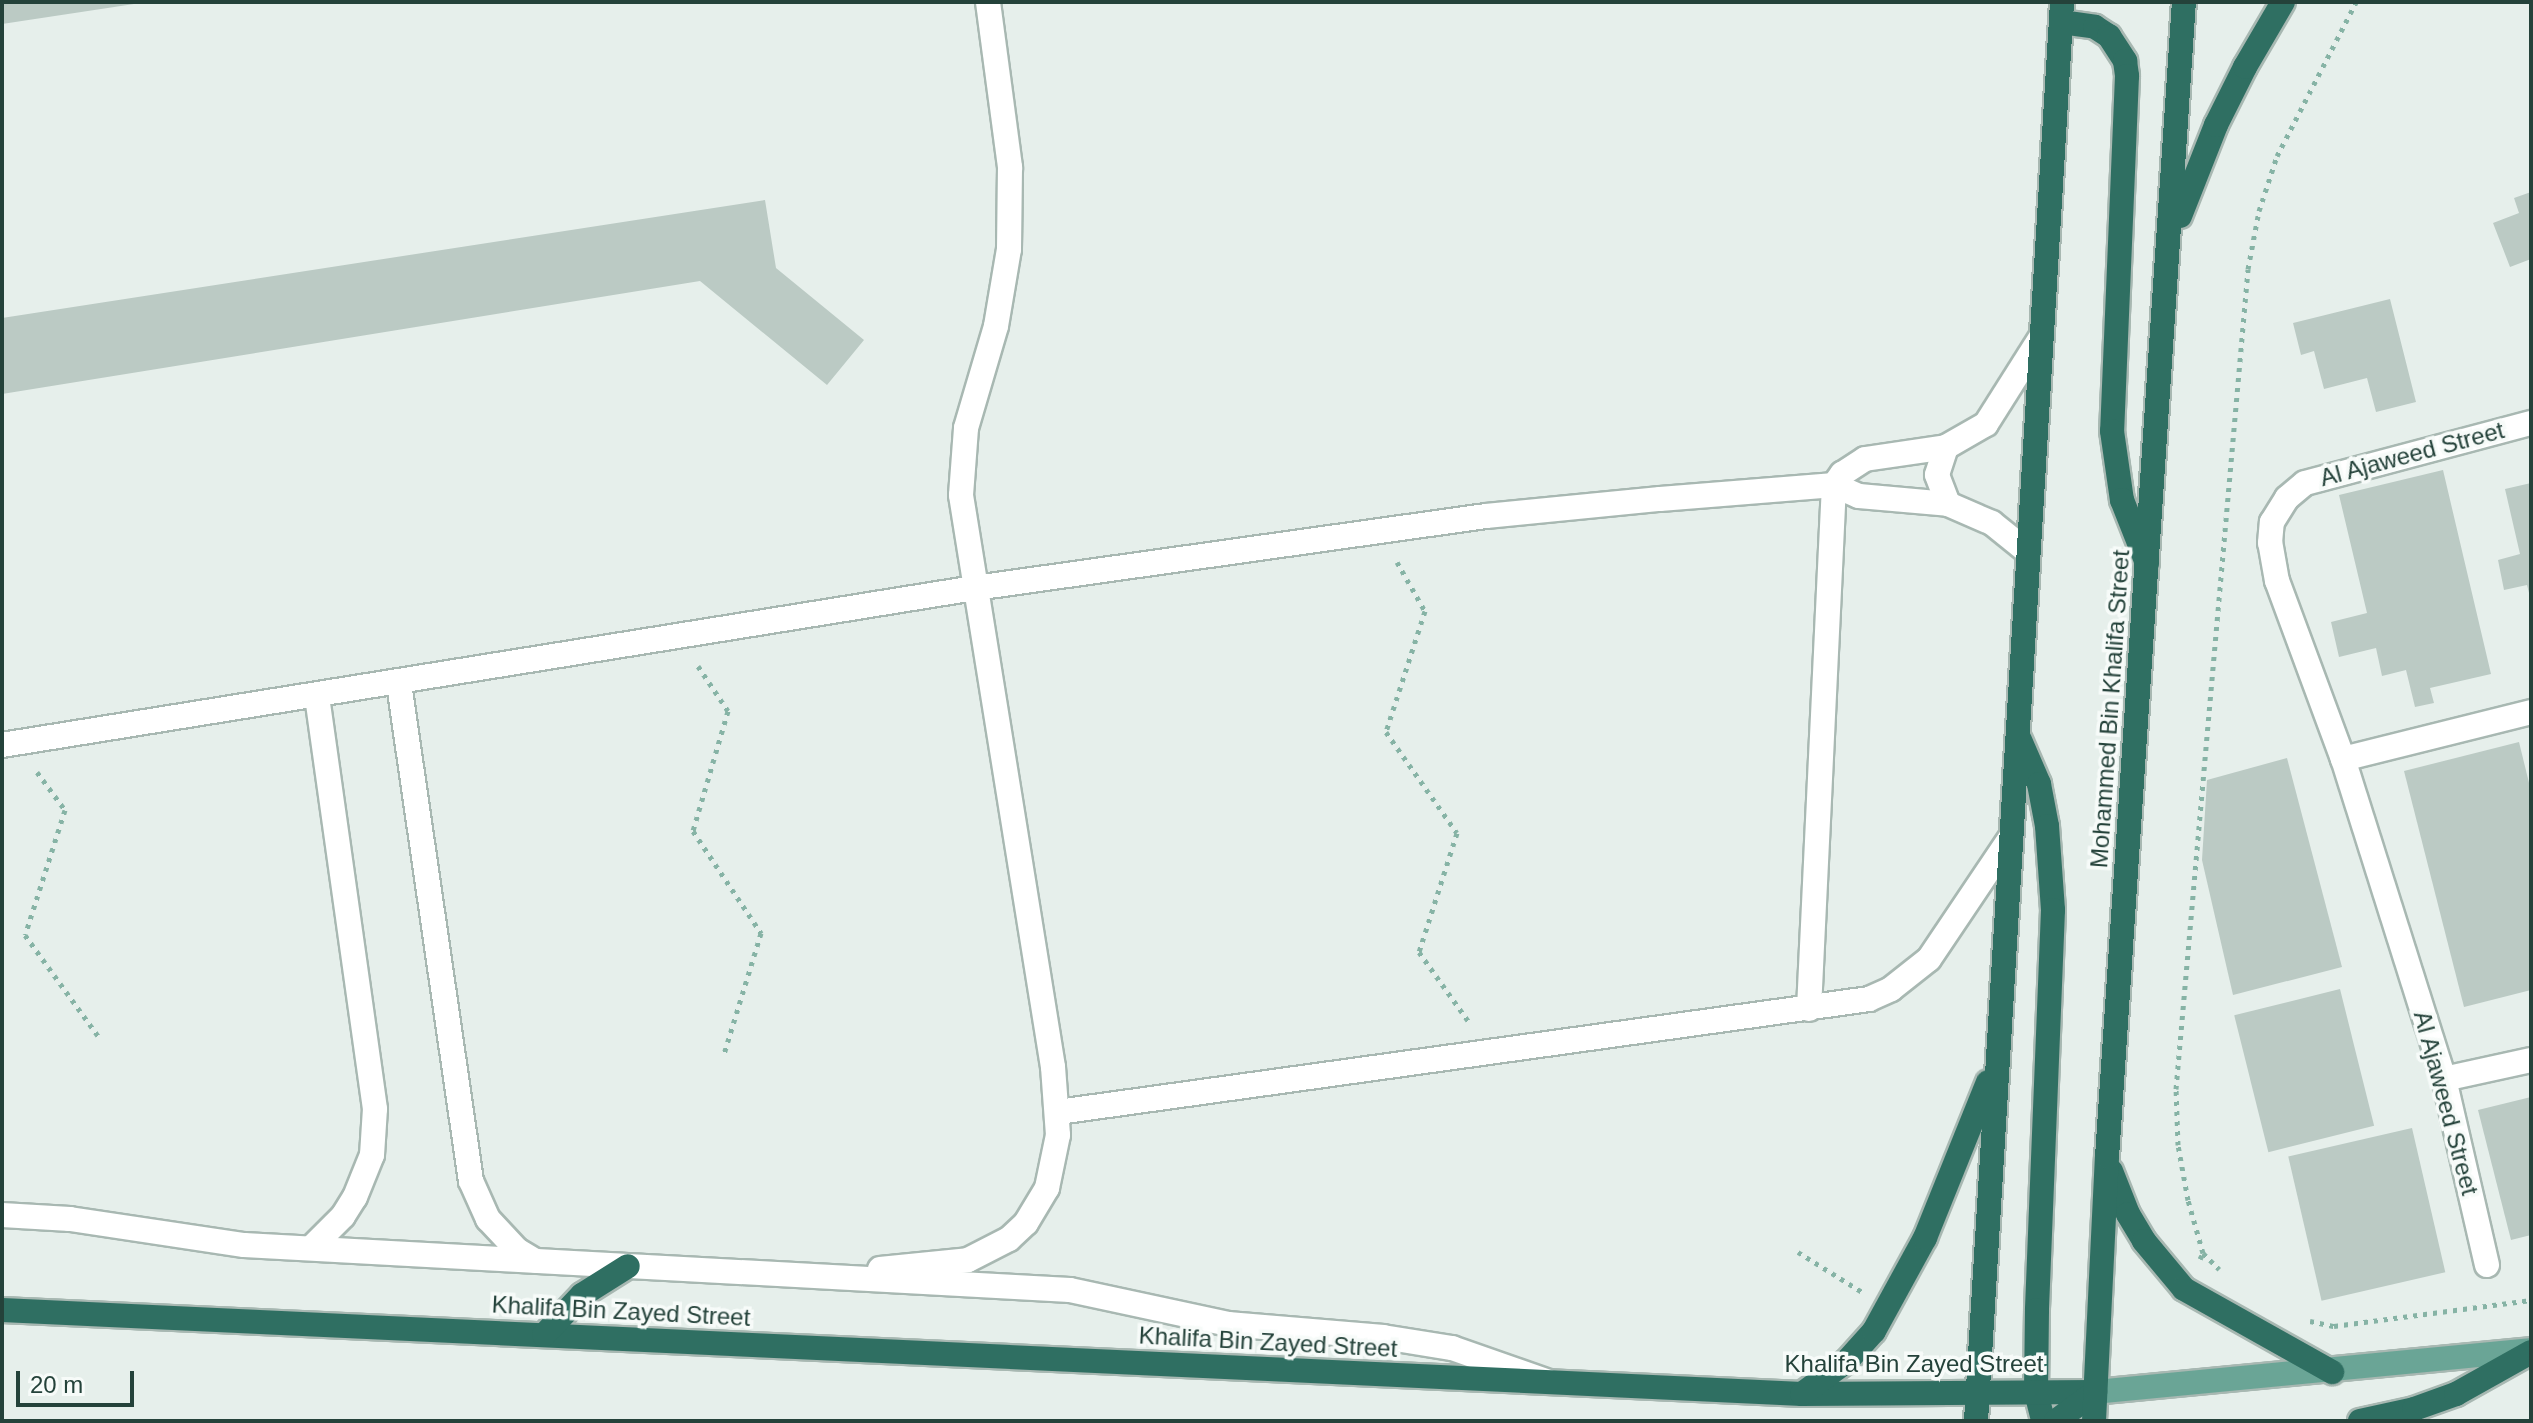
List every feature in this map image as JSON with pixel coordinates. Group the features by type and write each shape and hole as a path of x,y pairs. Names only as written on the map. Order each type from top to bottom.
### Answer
{"highway":[{"name":"Mohammed Bin Khalifa Street","path":"2094,1421 2107,1157 2184,2"},
{"path":"2170,245 2216,125 2283,2"},
{"path":"1976,1421 2061,12 2109,36 2125,61 2127,76 2112,431 2122,500 2148,565"},
{"path":"2017,734 2039,784 2047,826 2053,910 2036,1392 2043,1421"},
{"path":"1802,1394 1862,1347 1887,1307 1925,1238 1996,1061"},
{"path":"2107,1157 2128,1214 2163,1266 2184,1289 2332,1372"},
{"path":"544,1335 582,1295 628,1266"},
{"name":"Khalifa Bin Zayed Street","path":"2,1310 1802,1394 2095,1392"},
{"path":"2360,1421 2414,1409 2456,1394 2531,1351"},
{"path":"1977,1392 1990,1421"},
{"path":"2056,1421 2095,1392"}],"main road":[{"name":"Khalifa Bin Zayed Street","path":"2095,1392 2531,1351"}],"street":[{"path":"853,1278 898,1266 968,1260 989,1252 1026,1223 1047,1188 1054,1159 1058,1112 964,526 962,461 973,396 986,361 1004,290 1011,208 1010,167 988,2"},
{"path":"1809,1009 1834,485 1842,474 1865,459 1946,447 1986,424 2041,337"},
{"name":"Al Ajaweed Street","path":"2487,1265 2444,1079 2343,759 2277,581 2270,543 2272,522 2287,498 2305,483 2323,475 2531,423"},
{"path":"1946,447 1937,475 1948,504"},
{"path":"8,744 399,684 975,588 1517,513 1834,485 1859,496 1948,504 1992,523 2028,552"},
{"path":"399,684 471,1181 488,1219 517,1250 535,1261"},
{"path":"311,1248 343,1216 365,1176 372,1155 375,1109 317,696"},
{"path":"2343,759 2531,712"},
{"path":"1058,1112 1869,999 1912,975 1929,959 2011,837"},
{"path":"2444,1079 2531,1060"},
{"path":"2,1215 85,1221 200,1241 1070,1290 1138,1302 1228,1324 1418,1341 1486,1357 1551,1383"}],"path":[{"path":"2225,1276 2203,1253 2188,1200 2178,1145 2176,1089 2248,269 2259,211 2277,156 2356,2"},
{"path":"1380,531 1425,611 1386,732 1457,833 1419,952 1490,1052"},
{"path":"679,638 728,711 693,831 761,933 724,1054"},
{"path":"8,744 65,810 25,935 98,1036"},
{"path":"1798,1252 1887,1307"},
{"path":"2184,1289 2203,1253"},
{"path":"2304,1319 2334,1326 2531,1300"}],"building":[{"path":"2,2 134,2 134,4 2,24"},
{"path":"2531,192 2531,259 2510,267 2493,223 2519,213 2514,198"},
{"path":"765,200 776,268 864,340 827,385 700,281 2,394 2,318"},
{"path":"2390,299 2416,402 2376,412 2367,378 2324,389 2314,351 2301,355 2293,323"},
{"path":"2443,470 2491,674 2430,688 2434,703 2415,707 2406,670 2382,676 2376,648 2339,657 2331,622 2367,613 2339,495"},
{"path":"2531,483 2530,597 2527,585 2504,590 2498,560 2520,554 2505,489"},
{"path":"2519,742 2531,791 2531,990 2464,1007 2404,771"},
{"path":"2287,758 2342,967 2233,995 2202,860 2207,780"},
{"path":"2340,989 2374,1126 2268,1152 2234,1015"},
{"path":"2531,1097 2531,1235 2511,1240 2478,1110"},
{"path":"2412,1128 2445,1272 2322,1301 2288,1157"}]}
